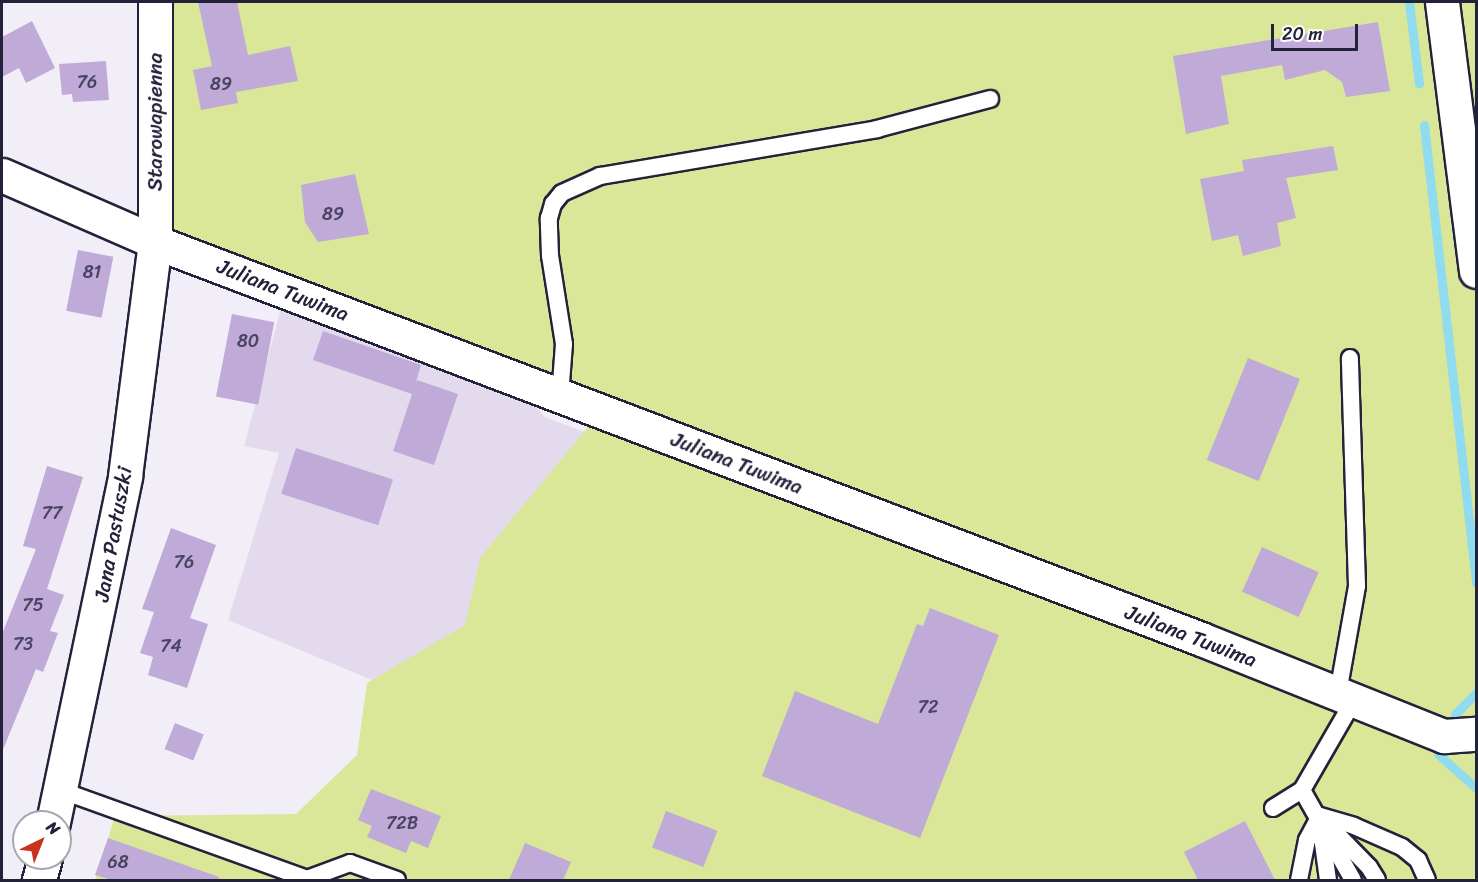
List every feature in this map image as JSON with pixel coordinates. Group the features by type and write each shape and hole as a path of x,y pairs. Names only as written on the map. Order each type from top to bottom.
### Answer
{"main road":[{"name":"Starowapienna","path":"155,2 155,242"},
{"path":"1442,2 1476,271"},
{"name":"Juliana Tuwima","path":"2,175 155,242 1444,736 1476,734"},
{"name":"Jana Pastuszki","path":"56,810 125,476 155,242"}],"lane":[{"path":"560,396 563,325 550,256 549,218 553,204 562,193 600,176 857,134 990,99"},
{"path":"1273,807 1302,790 1346,697 1357,586 1350,358"},
{"path":"60,790 307,879 350,863 397,880"},
{"path":"1302,790 1320,816 1353,880"},
{"path":"1299,880 1307,840 1320,816"},
{"path":"1320,816 1328,880"},
{"path":"1320,816 1369,867 1377,880"},
{"path":"1320,816 1354,826 1402,847 1418,860 1427,880"}],"shaded area":[{"path":"283,301 521,391 545,417 1087,623 869,880 749,837 228,620 279,453 244,446"}],"green space":[{"path":"158,2 1476,2 1476,880 95,880 115,816 296,814 357,755 367,683 465,625 480,558 596,417 154,249"}],"building":[{"path":"198,2 237,2 248,55 290,46 298,81 236,92 238,103 201,110 193,70 212,66"},
{"path":"32,21 55,68 26,83 19,68 2,77 2,37"},
{"path":"1378,22 1390,91 1346,97 1342,82 1325,70 1285,80 1282,65 1221,76 1229,124 1186,134 1173,56"},
{"path":"106,61 109,100 73,102 72,94 62,95 59,64"},
{"path":"1333,146 1338,170 1286,178 1296,218 1277,223 1281,246 1243,256 1238,235 1212,241 1200,179 1244,171 1242,160"},
{"path":"355,174 369,234 318,242 305,222 301,185"},
{"path":"78,250 113,257 102,318 66,311"},
{"path":"232,314 274,322 258,405 216,396"},
{"path":"323,331 421,365 415,385 417,380 458,394 434,465 393,451 412,394 313,360"},
{"path":"1248,358 1300,379 1259,481 1207,460"},
{"path":"296,448 393,480 378,525 281,494"},
{"path":"47,466 83,477 47,589 64,595 50,631 58,633 43,672 36,669 2,752 2,634 36,549 23,546"},
{"path":"171,528 216,545 190,618 208,624 187,688 148,675 153,657 140,653 154,612 142,609"},
{"path":"1262,547 1319,572 1299,617 1242,592"},
{"path":"930,608 999,635 920,838 762,776 795,691 878,724 917,624 923,626"},
{"path":"175,723 204,735 193,761 165,749"},
{"path":"371,789 441,816 428,848 411,841 406,853 367,837 372,826 358,820"},
{"path":"666,811 717,831 703,867 652,847"},
{"path":"1245,821 1275,880 1198,880 1184,852"},
{"path":"108,838 219,877 219,880 112,880 95,875"},
{"path":"525,843 571,862 563,880 509,880"}],"waterway":[{"path":"1409,2 1419,83"},
{"path":"1424,125 1476,583"},
{"path":"1455,714 1476,693"},
{"path":"1438,754 1476,788"}]}
